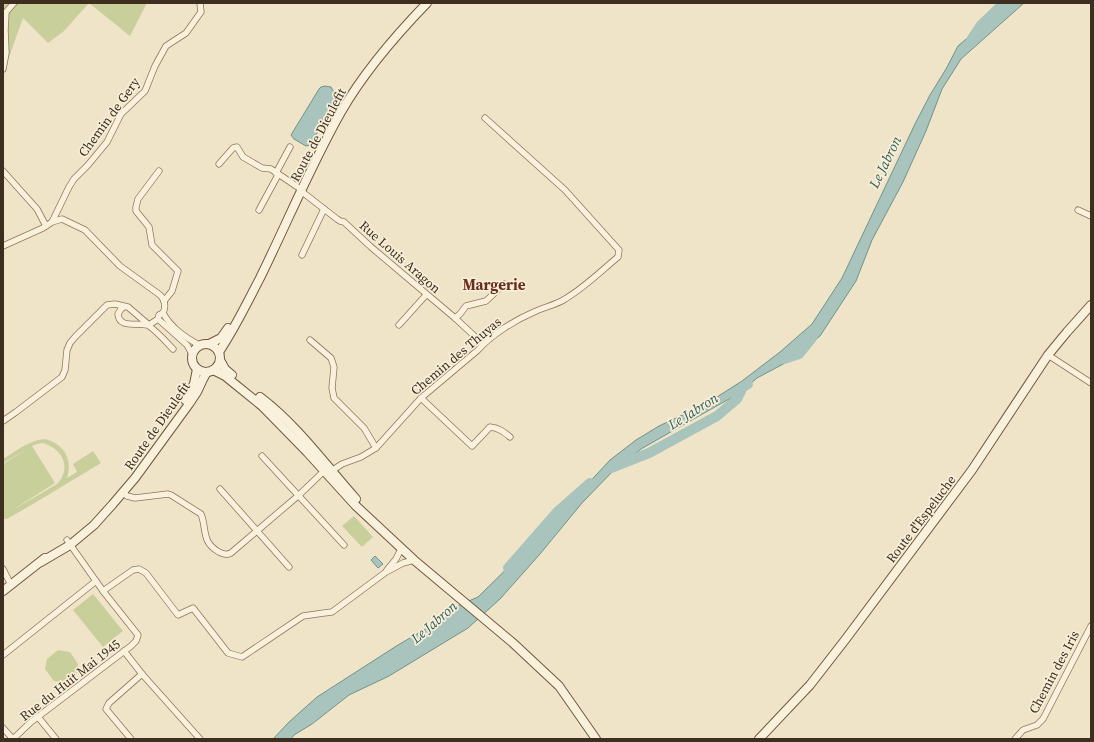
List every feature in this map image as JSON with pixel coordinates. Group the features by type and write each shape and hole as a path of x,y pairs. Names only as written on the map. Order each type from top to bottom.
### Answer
{"main road":[{"name":"Route de Dieulefit","path":"219,356 276,246 302,190 342,111 367,73 390,44 427,3"},
{"name":"Route de Dieulefit","path":"209,344 221,338 226,331 265,259 284,228"},
{"name":"Route d'Espeluche","path":"759,739 810,685 845,640 972,470 1048,354 1091,305"},
{"path":"219,356 218,366 210,371 202,372 197,369 192,362 192,354 199,345 209,344 215,347 225,369 290,423 333,471 386,535"},
{"name":"Route de Dieulefit","path":"123,492 192,389 197,369"},
{"name":"Route de Dieulefit","path":"3,591 68,542 112,505 135,478 189,404 203,379 210,371"},
{"path":"210,371 225,376 262,406 307,452 355,505 386,535 513,643 559,686 596,739"}],"street":[{"path":"3,69 6,53 6,12 14,3"},
{"name":"Chemin de Gery","path":"49,224 74,179 107,142 121,114 145,91 155,66 166,46 186,33 201,12 200,3"},
{"name":"Chemin des Thuyas","path":"333,471 342,464 361,457 376,448 421,398 478,350 483,344 515,321 564,300 618,257 620,250 565,190 485,118"},
{"name":"Rue Louis Aragon","path":"219,164 233,148 237,147 242,157 262,168 270,169 302,190 324,210 340,221 344,222 483,344"},
{"path":"258,210 290,147"},
{"path":"3,171 49,224"},
{"path":"159,171 138,199 136,211 149,227 152,245 178,271 172,291 164,301"},
{"path":"302,255 324,210"},
{"path":"1078,210 1091,216"},
{"path":"3,246 62,219 85,230 120,266 160,295 164,301 163,313 159,315 158,319 149,325 126,324 121,322 118,314 124,307"},
{"path":"455,318 466,306 486,301 504,284"},
{"path":"399,325 426,295"},
{"path":"3,421 62,377 66,354 70,343 107,305 111,304 131,309 173,349"},
{"path":"163,313 168,321 181,334 199,345"},
{"path":"158,319 187,345 192,354"},
{"path":"310,340 331,358 334,367 332,388 334,398 364,428 376,448"},
{"path":"1048,354 1091,383"},
{"path":"421,398 472,446 490,427 502,430 510,437"},
{"path":"307,452 314,456 330,473 333,471"},
{"path":"262,456 344,545"},
{"path":"123,492 127,496 135,498 168,494 191,507 201,514 204,531 209,543 218,552 227,555 324,471"},
{"path":"220,489 289,567"},
{"name":"Rue du Huit Mai 1945","path":"13,739 31,722 131,646 136,641 138,635 68,542"},
{"path":"386,572 396,559 401,548"},
{"path":"103,590 132,570 139,569 146,573 178,615 193,608 228,653 242,657 303,616 332,612 386,572 403,563 414,560"},
{"path":"3,569 11,585"},
{"path":"3,655 96,581"},
{"name":"Chemin des Iris","path":"1014,739 1022,730 1037,725 1043,719 1091,626"},
{"path":"124,651 142,674 200,739"},
{"path":"131,739 106,709 109,702 142,674"},
{"path":"38,717 56,739"},
{"path":"3,728 13,739"}],"green space":[{"path":"3,3 89,3 64,31 48,43 23,18 3,74"},
{"path":"89,3 147,3 130,36"},
{"path":"45,439 52,441 65,453 69,465 67,478 77,472 73,464 93,451 101,463 7,519 3,519 3,464 27,449 3,463 3,459 23,446","holes":["43,443 50,446 60,454 63,460 64,472 62,478 57,484 11,511 55,483 32,446"]},
{"path":"354,516 373,537 362,547 342,526"},
{"path":"93,594 123,631 103,647 73,610"},
{"path":"58,650 70,652 78,664 77,674 66,683 54,681 45,669 47,659"}],"water":[{"path":"1000,3 1024,3 961,59 942,89 926,131 903,182 872,240 856,281 820,336 787,362 757,378 738,394 641,449 613,471 582,503 500,599 468,628 389,676 349,695 312,724 294,735 291,739 273,739 289,722 317,697 398,645 448,616 455,607 478,597 535,541 610,460 636,440 659,426 706,404 742,381 780,352 812,324 842,278 915,124 958,46 985,23"},
{"path":"325,86 331,87 336,96 311,145 306,146 294,139 291,135 319,89"},
{"path":"375,556 383,564 378,568 371,560"}],"waterway":[{"name":"Le Jabron","path":"971,40 981,25 1004,3"},
{"name":"Le Jabron","path":"784,359 799,354 812,338"},
{"name":"Le Jabron","path":"611,468 649,453 717,416 737,399 743,387 748,384"},
{"name":"Le Jabron","path":"508,568 557,512 590,483"}],"district":[{"name":"Margerie","path":"494,284"}]}
